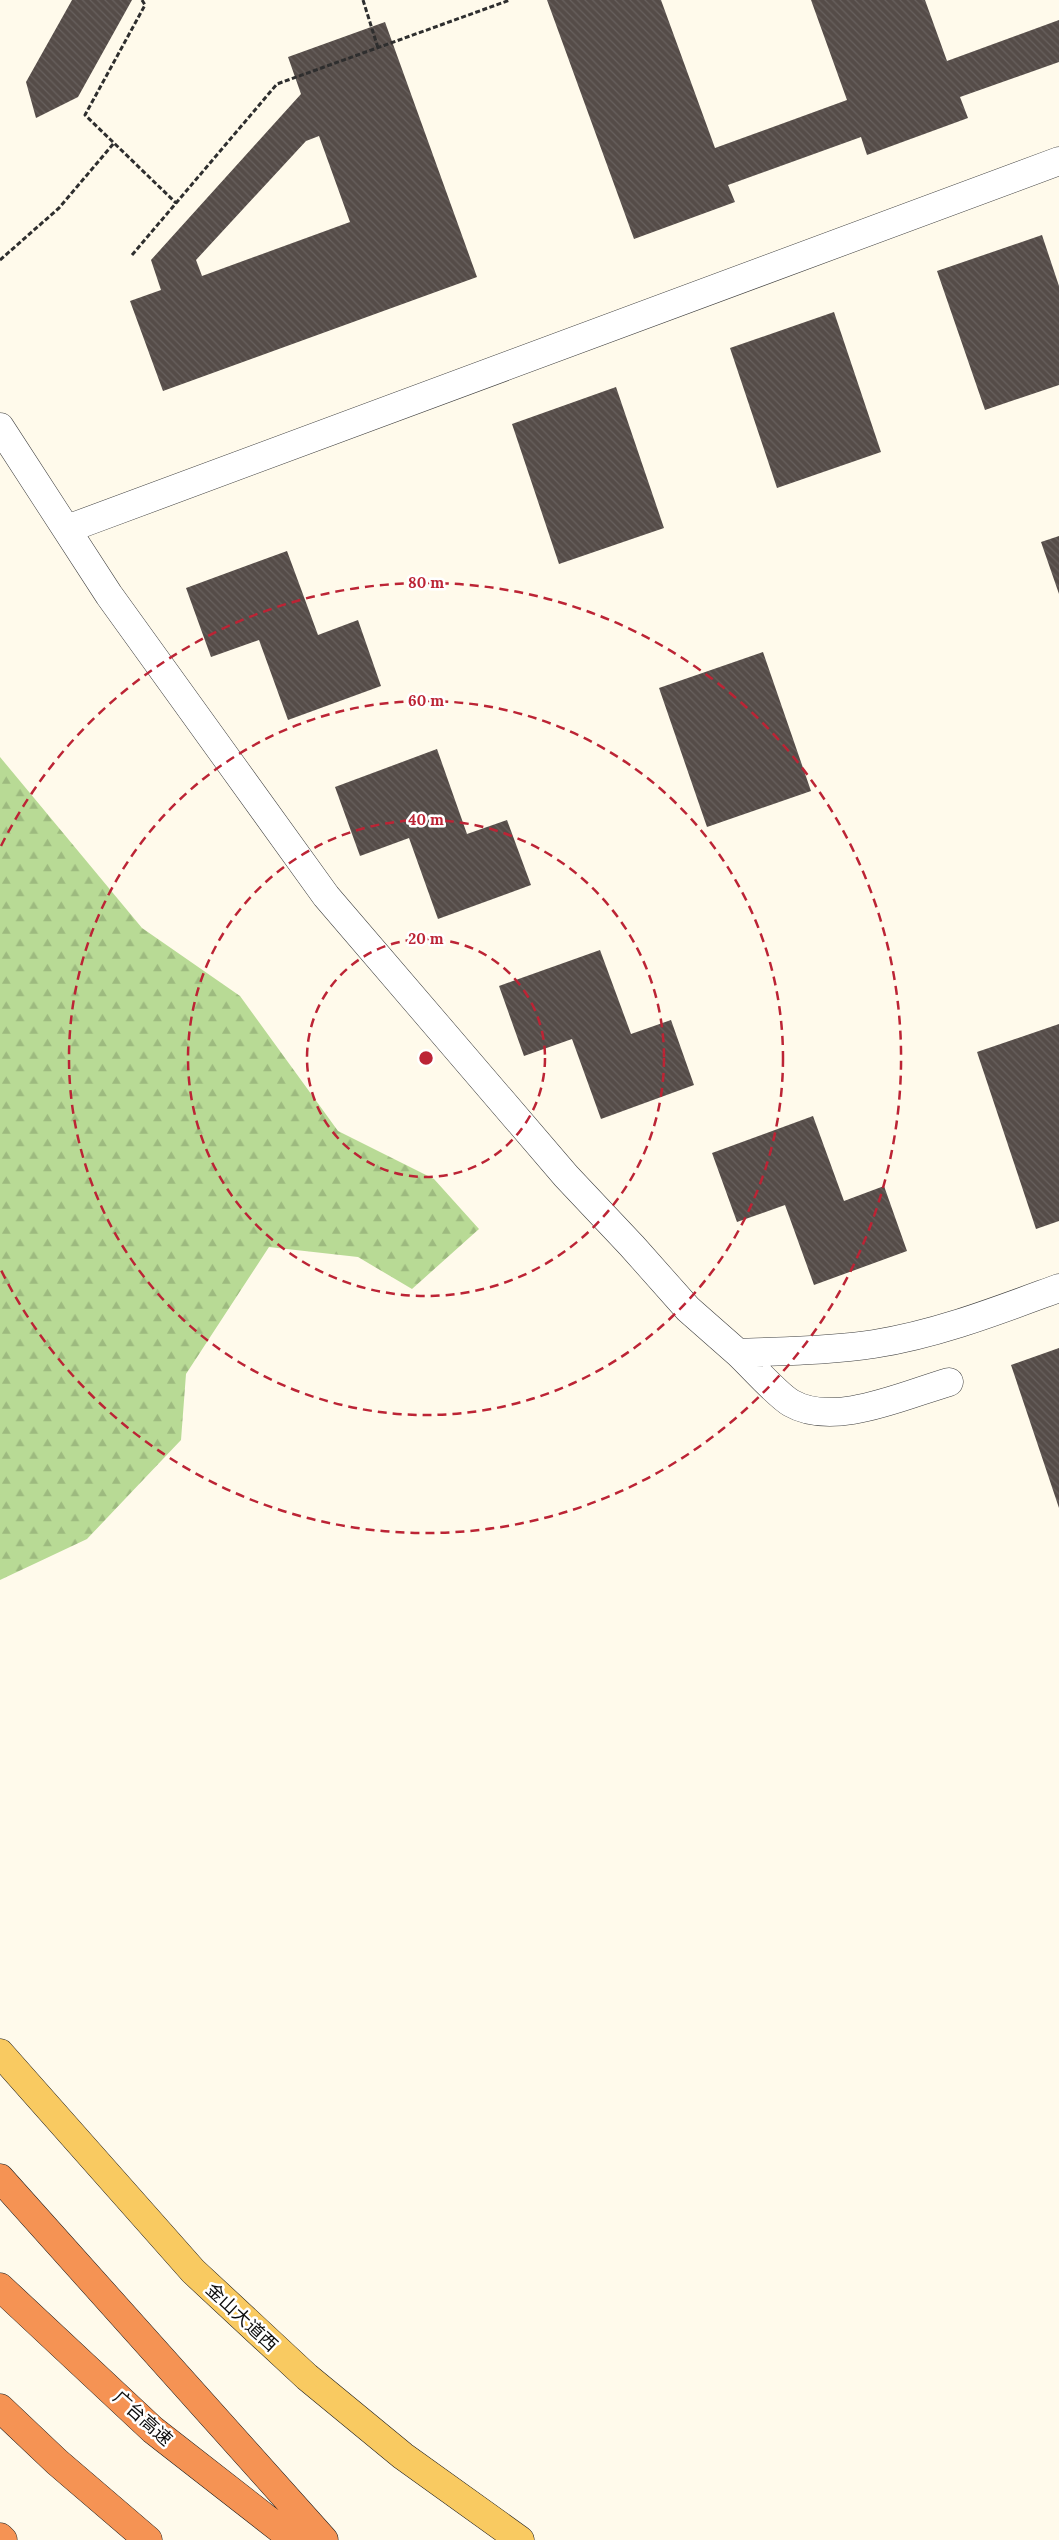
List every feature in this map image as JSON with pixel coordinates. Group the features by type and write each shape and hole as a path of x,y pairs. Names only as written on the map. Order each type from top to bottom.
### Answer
{"highway":[{"path":"0,2178 324,2540"},
{"name":"广台高速","path":"0,2287 153,2430 294,2540"},
{"path":"0,2408 57,2462 148,2540"},
{"path":"0,2537 3,2540"}],"main road":[{"name":"金山大道西","path":"0,2053 193,2271 307,2377 403,2456 520,2540"}],"street":[{"path":"67,529 1059,162"},
{"path":"0,426 109,594 326,896 566,1176 688,1309 738,1352 790,1403 818,1413 849,1412 950,1382"},
{"path":"738,1352 813,1350 874,1344 933,1331 1059,1288"}],"path":[{"path":"142,0 145,5 85,115 176,203"},
{"path":"362,0 378,48"},
{"path":"132,255 277,84 510,0"},
{"path":"0,260 59,208 114,144"}],"green space":[{"path":"0,757 142,928 240,996 338,1131 434,1179 479,1229 412,1289 358,1257 269,1247 186,1374 181,1440 87,1539 0,1580"}],"building":[{"path":"72,0 132,0 78,97 36,118 26,82"},
{"path":"547,0 661,0 715,148 847,100 811,0 925,0 947,61 1059,20 1059,62 960,97 968,118 867,155 861,137 728,185 735,202 634,239"},
{"path":"385,22 477,277 163,391 130,301 161,290 151,260 301,94 288,57","holes":["319,136 350,222 202,276 196,260 306,141"]},
{"path":"1042,235 1059,286 1059,385 985,410 937,271"},
{"path":"834,312 881,452 777,488 730,348"},
{"path":"616,387 664,528 559,564 512,424"},
{"path":"1059,536 1059,594 1041,542"},
{"path":"287,551 318,635 358,620 381,686 288,720 259,640 211,657 186,588"},
{"path":"763,652 811,791 707,827 659,688"},
{"path":"437,749 467,834 507,820 531,885 438,919 409,838 360,856 335,787"},
{"path":"600,950 631,1034 671,1020 694,1085 601,1119 572,1039 524,1056 499,986"},
{"path":"1059,1024 1059,1221 1036,1229 977,1052"},
{"path":"813,1116 844,1201 884,1186 907,1251 814,1285 785,1205 737,1222 712,1153"},
{"path":"1059,1348 1059,1508 1011,1365"}]}
